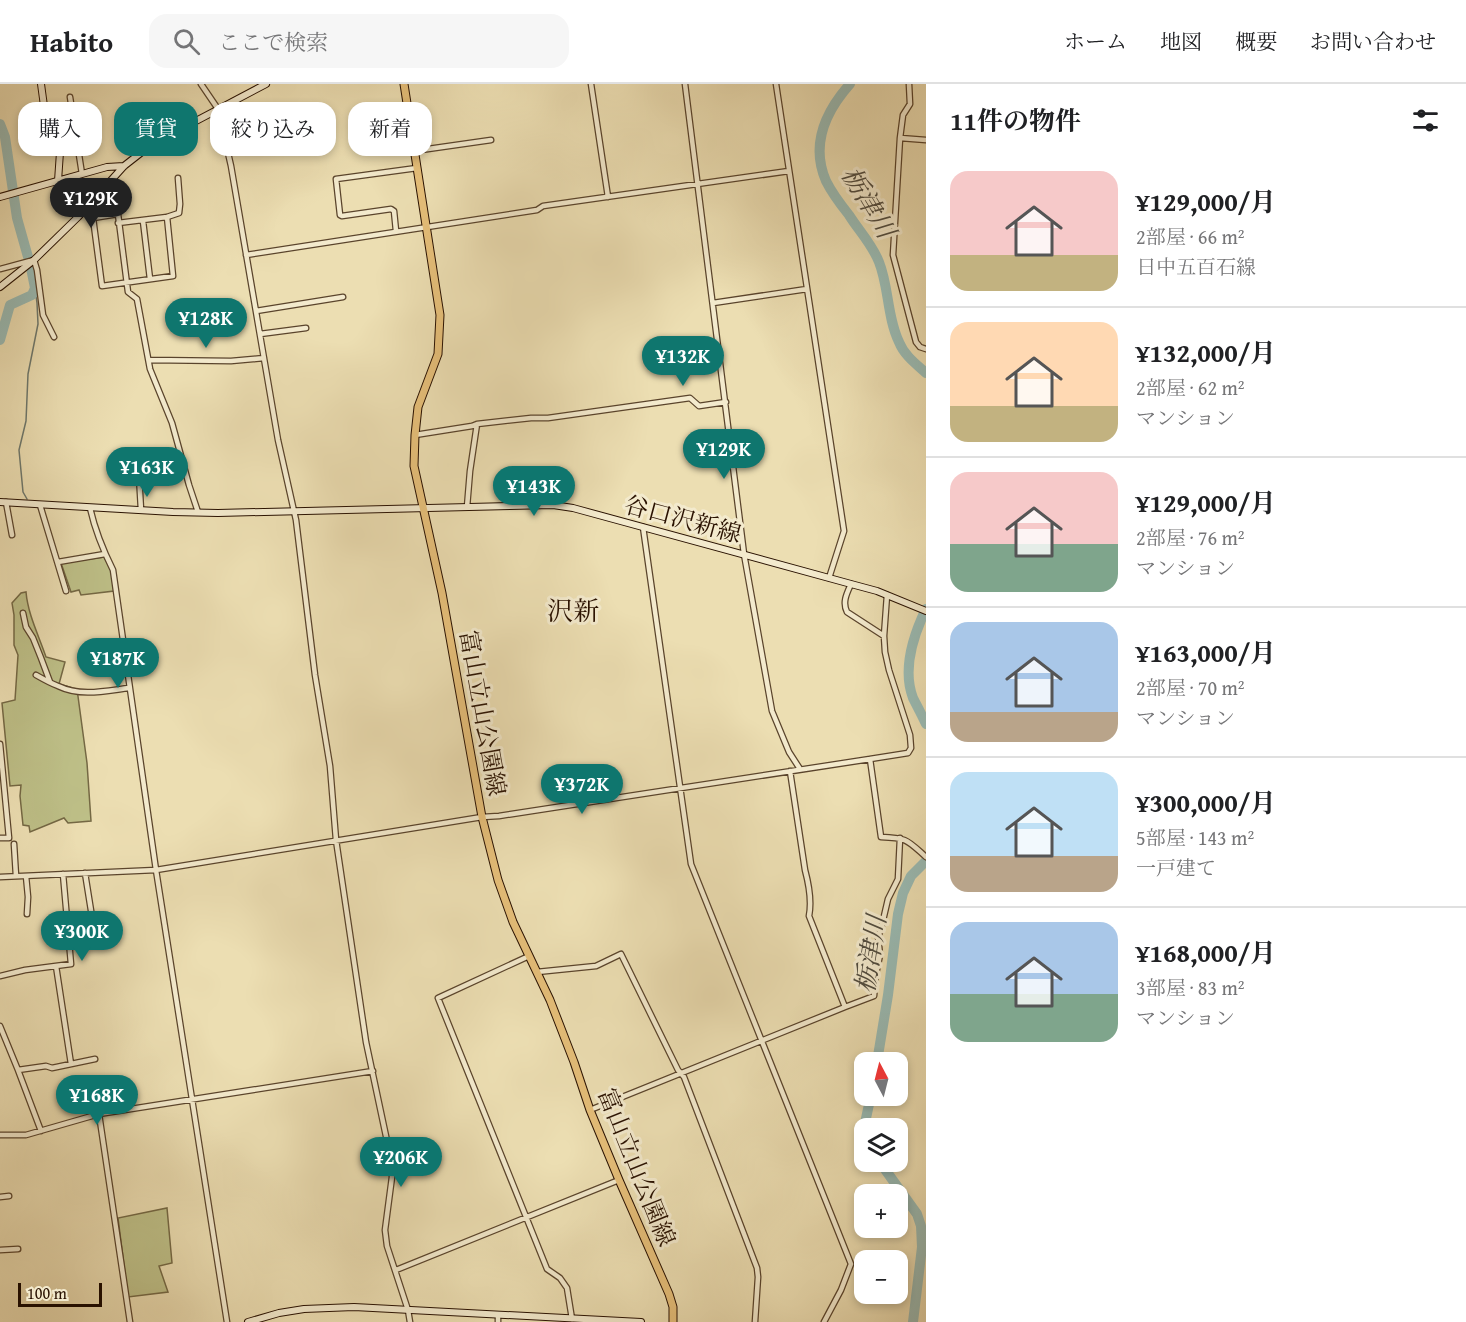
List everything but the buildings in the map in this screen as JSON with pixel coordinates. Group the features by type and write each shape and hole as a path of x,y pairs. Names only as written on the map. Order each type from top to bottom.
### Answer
{"main road":[{"name":"富山立山公園線","path":"404,84 407,102"},
{"name":"富山立山公園線","path":"415,156 440,315 438,354 418,407 414,466 442,593 482,817 498,880 513,922 560,1025 619,1180 669,1294 673,1307 673,1322"}],"street":[{"path":"40,84 44,106 60,152 58,181"},
{"path":"201,84 213,102"},
{"path":"231,102 266,84"},
{"path":"591,84 608,197"},
{"path":"685,84 744,554 772,711 789,752 800,769"},
{"path":"776,84 844,531 830,578"},
{"path":"909,84 910,104 903,114 900,138 893,255 916,342 920,347 926,349"},
{"path":"70,97 82,174"},
{"path":"0,287 34,260 124,166 160,140 210,113"},
{"path":"900,138 926,140"},
{"path":"432,148 491,140"},
{"path":"229,156 278,440 294,511 318,696 330,766 336,840 366,1042 390,1155 392,1177 385,1230 387,1246 410,1322"},
{"path":"0,197 107,167 124,166"},
{"path":"396,231 394,211 391,209 340,215 336,179 417,168"},
{"path":"246,255 537,210 543,206 789,171"},
{"path":"118,223 167,218 179,213 178,178"},
{"path":"112,180 128,292 137,299 150,369 172,423 198,512"},
{"path":"91,203 102,286 173,276 167,218"},
{"path":"93,218 118,214"},
{"path":"143,221 150,279"},
{"path":"0,270 34,260"},
{"path":"34,260 44,315 54,337"},
{"path":"713,303 807,289"},
{"path":"256,311 343,297"},
{"path":"260,334 306,328"},
{"path":"149,360 231,361 264,358"},
{"path":"415,435 477,424 548,418 690,398 699,406 726,402"},
{"path":"467,507 477,424"},
{"path":"138,458 141,510"},
{"path":"3,502 12,536"},
{"name":"谷口沢新線","path":"3,502 198,512 553,505 573,508 830,578 887,595 926,611"},
{"path":"40,505 66,591"},
{"path":"90,508 112,570 156,870 227,1322"},
{"path":"644,527 691,864 851,1264 841,1290 824,1322"},
{"path":"57,562 105,554"},
{"path":"851,584 845,599 847,612 884,636"},
{"path":"0,877 156,870 482,817 908,753 911,748 910,735 885,652 887,595"},
{"path":"23,614 26,627 33,638 50,682"},
{"path":"36,675 60,687 88,693 129,687"},
{"path":"0,744 9,838 0,838"},
{"path":"870,759 881,837 906,840 925,856"},
{"path":"790,771 808,881 811,906 809,916 845,1007"},
{"path":"591,1110 873,996 880,955 878,937 882,929 888,899 898,879 900,838"},
{"path":"14,843 16,876"},
{"path":"85,873 93,923"},
{"path":"0,976 71,964 63,874"},
{"path":"26,876 27,914"},
{"path":"537,972 596,966 621,954 681,1074 757,1268 755,1322"},
{"path":"529,956 438,998 547,1269 561,1278 567,1288 572,1318"},
{"path":"56,966 71,1064"},
{"path":"0,1026 40,1131"},
{"path":"18,1070 46,1066 52,1068 95,1059"},
{"path":"0,1136 26,1135 99,1114 373,1071"},
{"path":"99,1114 130,1322"},
{"path":"396,1270 619,1180"},
{"path":"0,1197 9,1196"},
{"path":"0,1250 18,1249"},
{"path":"248,1322 279,1313 329,1307 354,1307 498,1318 572,1318 641,1322"}],"green space":[{"path":"104,557 111,570 114,591 81,595 79,590 71,592 61,563"},
{"path":"26,592 31,617 46,657 65,662 59,684 77,689 87,763 91,821 68,823 64,818 30,832 29,826 23,825 21,785 10,786 2,703 15,700 18,655 14,645 12,603 21,593"},
{"path":"167,1208 172,1263 159,1266 168,1292 128,1297 118,1218"}],"waterway":[{"name":"栃津川","path":"850,84 834,105 823,129 820,141 821,167 831,190 876,255 885,282 892,322 901,347 926,373"},
{"path":"0,124 5,137 17,218 28,257"},
{"path":"0,340 10,305 32,295 35,288 31,268"},
{"path":"27,499 23,492 19,450 26,421 28,374 38,324 35,288"},
{"name":"栃津川","path":"926,609 913,641 909,664 913,698 926,724"},
{"name":"栃津川","path":"879,1052 903,893 911,876 926,861"},
{"name":"栃津川","path":"866,1118 869,1106"},
{"name":"栃津川","path":"887,1172 917,1214 921,1226 922,1247 913,1322"}],"district":[{"name":"沢新","path":"573,610"}]}
